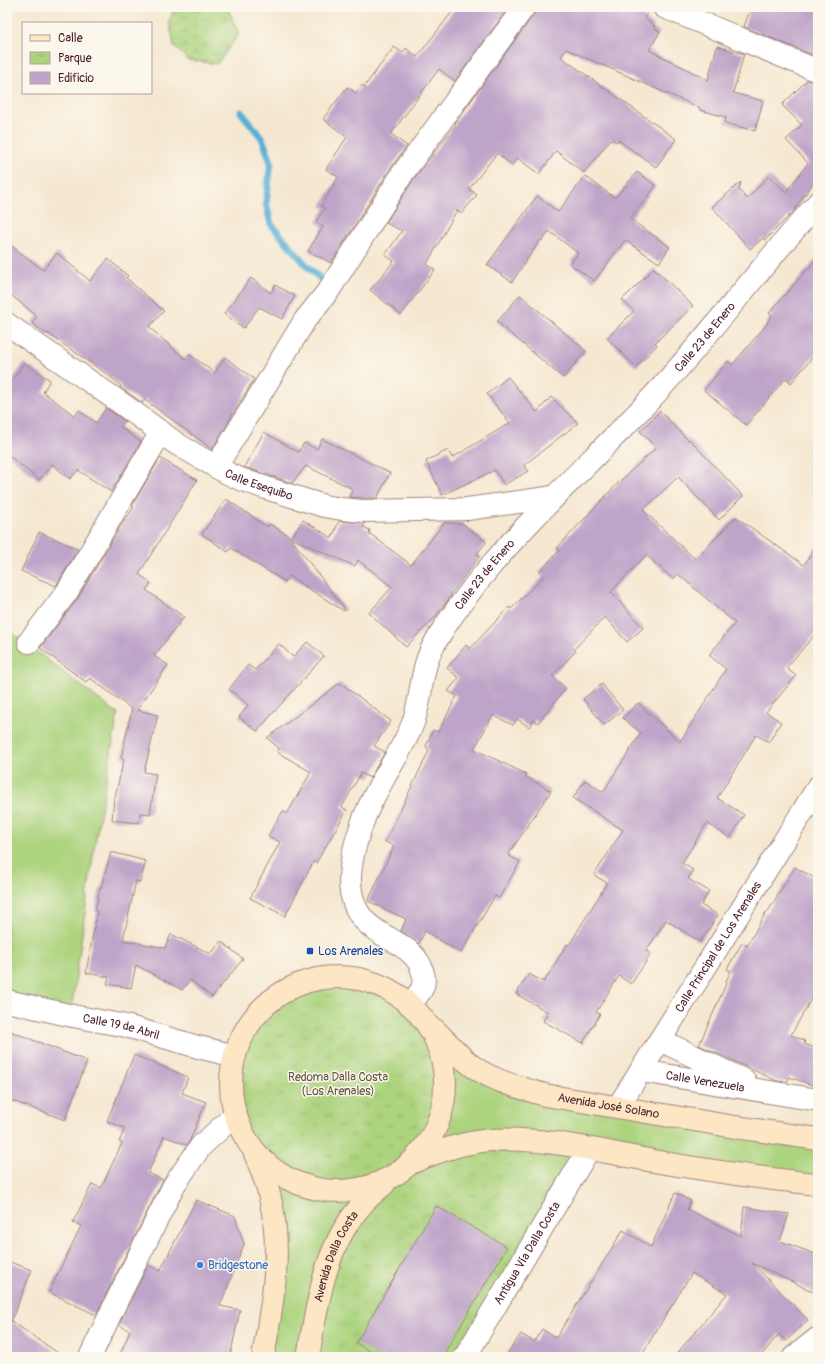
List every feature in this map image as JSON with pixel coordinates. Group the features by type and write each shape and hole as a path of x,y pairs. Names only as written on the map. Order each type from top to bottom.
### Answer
{"street":[{"path":"216,467 305,320 330,290 403,173 524,7"},
{"path":"664,7 818,70"},
{"name":"Calle 23 de Enero","path":"417,1011 420,993 423,986 424,977 422,967 416,957 406,948 371,927 363,920 352,898 349,884 350,868 362,823 412,726 419,705 426,665 442,631 466,597 510,543 680,368 790,234 818,203"},
{"name":"Calle Esequibo","path":"7,324 177,444 216,467 246,482 324,506 342,509 412,511 467,509 554,497"},
{"path":"29,642 67,592 161,432"},
{"name":"Calle Principal de Los Arenales","path":"618,1107 818,787"},
{"path":"404,1168 425,1147 435,1130 442,1112 446,1092 446,1072 442,1053 434,1035 417,1011 394,992 382,986 357,978 337,977 318,979 305,982 280,994 265,1006 252,1020 241,1037 231,1076 231,1095 235,1115 242,1133 253,1149 267,1164 282,1176 300,1184 320,1190 340,1191 359,1189 378,1183 404,1168 448,1149 468,1143 509,1139 536,1141 588,1149 766,1179 818,1184"},
{"name":"Calle 19 de Abril","path":"7,1001 126,1026 235,1056"},
{"name":"Avenida José Solano","path":"417,1011 466,1061 479,1070 497,1079 545,1095 818,1139"},
{"name":"Calle Venezuela","path":"660,1040 768,1092"},
{"name":"Calle Venezuela","path":"641,1071 818,1100"},
{"path":"90,1357 174,1185 201,1146 235,1115"},
{"path":"253,1149 264,1175 270,1198 276,1243 275,1270 270,1312 262,1357"},
{"name":"Antigua Vía Dalla Costa","path":"465,1357 588,1149"},
{"name":"Avenida Dalla Costa","path":"308,1357 323,1278 343,1231 359,1207 404,1168"},
{"path":"794,1357 818,1338"}],"green space":[{"path":"175,7 227,7 239,34 217,64 188,60 174,46 169,21"},
{"path":"7,629 118,714 94,849 71,1013 7,999"},
{"name":"Redoma Dalla Costa (Los Arenales)","path":"337,977 376,983 394,992 410,1003 423,1018 433,1035 441,1053 445,1072 445,1092 439,1121 433,1135 425,1147 448,1149 579,1147 465,1357 308,1357 323,1278 375,1191 394,1175 369,1186 354,1190 339,1191 306,1186 278,1173 256,1153 240,1128 232,1099 232,1069 241,1040 259,1012 268,1003 293,986 322,978"},
{"path":"424,1018 466,1061 497,1079 818,1139 818,1184 660,1162 425,1147 434,1035"},
{"path":"267,1164 378,1183 396,1174 375,1191 308,1357 263,1357 270,1312"}],"building":[{"path":"456,7 509,7 455,81 439,69 391,134 407,146 392,166 331,263 308,251 323,227 316,222 325,208 321,206 338,177 326,169 347,137 323,119 347,87 356,93 362,85 364,87 394,47 403,53 406,48 417,57"},
{"path":"536,7 652,7 644,18 655,26 653,27 660,32 649,50 708,80 717,46 744,54 733,93 763,101 755,131 725,123 726,117 700,110 700,108 566,49 561,57 676,139 656,167 618,140 616,142 611,139 584,173 556,151 539,174 517,158 512,165 497,153 469,189 477,195 461,214 457,210 427,264 435,270 401,315 370,290 394,261 385,255 402,231 386,223 413,180 456,124 455,123 534,14"},
{"path":"751,7 818,7 818,57 744,27"},
{"path":"807,80 818,83 818,176 793,212 765,240 763,238 750,249 712,207 741,182 739,190 747,199 769,176 786,192 808,163 786,140 802,125 782,105"},
{"path":"637,172 656,186 630,219 670,247 659,263 625,240 594,281 570,264 578,253 549,231 542,241 540,240 512,282 487,265 537,196 558,212 585,176 615,198"},
{"path":"7,242 43,270 57,253 90,281 108,259 128,276 126,278 164,311 149,327 185,359 189,354 215,373 225,357 254,379 212,449 145,400 142,403 120,387 121,386 107,374 47,333 46,334 32,323 37,316 7,292"},
{"path":"818,257 818,351 791,383 786,378 746,425 704,390 728,361 732,365 768,323 767,322 772,316 769,313"},
{"path":"654,268 693,306 655,343 657,345 636,367 607,338 634,311 622,300"},
{"path":"251,278 271,293 275,285 295,296 282,319 259,307 244,328 224,314"},
{"path":"520,295 586,351 563,378 497,322"},
{"path":"24,363 50,380 43,392 75,416 79,410 96,423 106,408 125,421 120,427 141,442 111,492 78,470 70,479 52,464 39,480 7,454 7,388"},
{"path":"508,377 537,412 551,397 578,423 524,465 528,471 504,485 495,470 442,495 426,461 448,450 452,458 510,423 487,394"},
{"path":"660,411 743,496 719,520 678,477 643,510 695,559 736,517 804,565 818,543 818,631 786,668 796,676 766,712 781,722 769,742 756,735 717,798 744,815 730,838 707,823 682,863 693,870 688,879 709,891 701,905 718,915 700,942 666,920 646,951 651,954 631,984 619,976 596,1012 600,1014 583,1043 543,1021 548,1012 516,994 529,974 544,982 567,944 569,945 607,883 594,875 623,830 573,798 585,780 603,792 641,733 623,718 638,703 680,742 726,669 709,655 735,623 678,574 673,579 646,555 611,592 643,628 627,642 605,617 574,649 576,651 552,676 566,688 538,723 534,720 529,727 517,719 513,725 493,715 474,749 526,774 525,776 551,791 508,855 520,862 499,898 495,896 461,953 425,931 419,944 401,931 406,919 368,901 394,846 385,842 429,751 426,746 433,730 438,732 457,696 448,691 459,678 447,668 466,645 470,649 509,607 511,609 544,576 539,572 560,550 557,548 619,482 656,448 640,431"},
{"path":"264,432 298,452 304,443 317,449 322,439 390,473 377,498 362,498 349,497 353,489 306,466 292,483 244,467"},
{"path":"160,458 197,480 139,574 151,583 146,590 184,617 154,656 168,665 137,710 158,715 144,772 156,774 150,814 140,813 139,823 112,820 114,797 124,759 121,758 132,709 90,678 86,682 40,648 78,598 120,527 134,507 132,506"},
{"path":"226,499 268,527 270,524 289,536 345,609 344,611 289,576 285,582 231,548 228,552 202,534"},
{"path":"303,520 332,538 339,521 365,523 363,527 370,530 369,533 411,565 444,523 462,523 486,542 477,554 480,556 450,595 451,596 434,618 406,647 369,613 392,587 358,560 355,566 291,538"},
{"path":"39,532 78,549 56,586 21,571"},
{"path":"307,642 324,656 257,731 239,717 248,705 229,689 248,665 255,670 279,644 293,657"},
{"path":"340,683 391,721 374,746 385,752 370,778 361,773 342,807 347,810 316,863 314,861 285,916 250,898 280,842 268,836 283,811 287,814 311,772 277,752 279,748 267,738"},
{"path":"602,684 623,710 604,725 583,699"},
{"path":"111,852 146,861 140,882 136,881 123,940 165,948 171,934 211,954 221,941 243,959 212,997 190,980 182,990 136,965 131,988 107,984 109,977 86,973 97,911 95,911"},
{"path":"795,867 818,880 818,987 791,1035 805,1041 804,1044 818,1049 818,1087 789,1077 787,1082 777,1081 699,1045 727,982 726,981 731,971 727,969 742,943 747,946 766,912 767,913"},
{"path":"7,1030 87,1061 65,1120 7,1099"},
{"path":"134,1055 188,1077 182,1093 206,1102 187,1145 164,1136 148,1173 163,1180 96,1315 49,1292 81,1226 73,1222 92,1184 101,1188 122,1143 119,1142 125,1128 107,1121"},
{"path":"675,1193 691,1201 687,1209 741,1236 744,1207 789,1214 780,1241 818,1255 818,1294 752,1263 808,1320 786,1341 779,1334 760,1357 674,1357 727,1294 692,1273 640,1357 505,1357 521,1334 534,1342 542,1329 556,1338 623,1230 651,1247"},
{"path":"196,1200 235,1216 244,1244 220,1306 240,1310 230,1357 119,1357 130,1331 119,1325 131,1299 148,1265 160,1271"},
{"path":"436,1206 507,1247 442,1357 379,1357 356,1343"},
{"path":"7,1261 32,1270 11,1321 64,1357 7,1357"}],"waterway":[{"path":"241,112 262,138 271,162 266,203 271,224 307,266 324,282"}],"place":[{"name":"Los Arenales","path":"310,951"},
{"name":"Bridgestone","path":"200,1265"}]}
